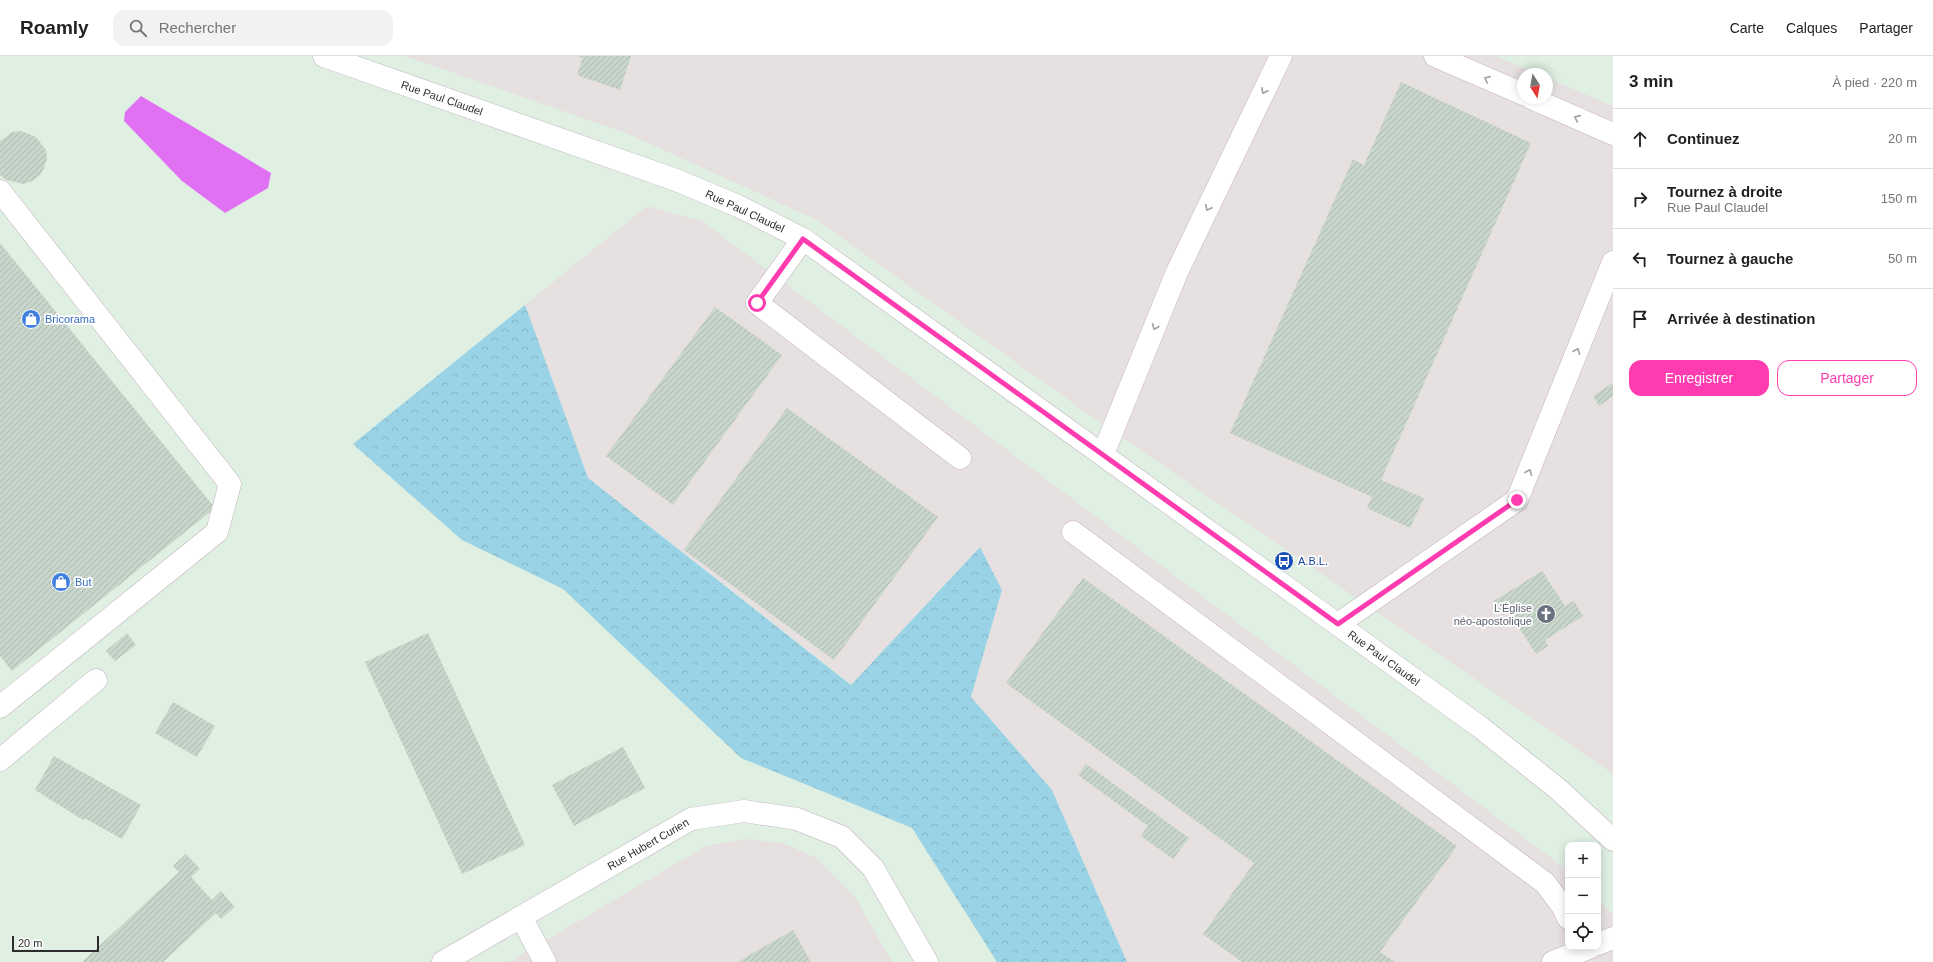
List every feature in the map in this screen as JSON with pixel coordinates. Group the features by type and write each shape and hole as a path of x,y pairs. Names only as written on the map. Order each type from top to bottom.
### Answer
{"street":[{"name":"Rue Paul Claudel","path":"324,56 359,61 676,180 738,206 803,239 1480,727 1558,789 1613,840"},
{"path":"1103,454 1177,272 1281,56"},
{"path":"1435,56 1517,91"},
{"path":"1545,104 1613,134"},
{"path":"0,191 230,484 217,532 0,707"},
{"path":"803,239 757,303 960,458"},
{"path":"1338,624 1517,500 1613,262"},
{"path":"1072,532 1545,883 1563,907 1566,914"},
{"path":"0,760 96,680"},
{"name":"Rue Hubert Curien","path":"443,962 691,819 744,811 796,819 842,837 873,868 927,962"},
{"path":"521,917 546,962"},
{"path":"1601,942 1613,938"},
{"path":"1554,962 1581,950"}],"shaded area":[{"path":"405,56 1495,56 1523,68 1517,68 1517,104 1553,104 1553,81 1613,106 1613,774 1085,412 817,220 626,133"},
{"path":"141,96 271,173 268,188 225,213 182,181 124,121 125,112"},
{"path":"647,206 702,221 1565,868 1565,950 1601,950 1601,903 1613,915 1613,962 1127,962 1052,790 971,697 1002,590 979,547 852,685 588,478 525,305"},
{"path":"747,839 782,843 817,858 855,897 892,962 509,962 706,846"}],"green space":[{"path":"525,305 588,478 851,685 980,547 1002,590 971,697 1052,790 1127,962 997,962 912,828 741,758 563,589 462,540 353,444"}],"building":[{"path":"577,56 631,56 620,90 577,75 583,58"},
{"path":"1401,82 1531,143 1381,480 1424,498 1410,528 1367,508 1372,497 1230,433 1353,159 1364,165"},
{"path":"21,131 36,137 46,150 47,159 40,175 32,181 24,184 6,180 0,175 0,141 12,132"},
{"name":"But","path":"0,243 215,508 12,671 0,656"},
{"path":"715,307 782,355 673,505 606,456"},
{"path":"1613,383 1613,396 1599,406 1593,396"},
{"path":"787,408 938,517 834,660 684,550"},
{"name":"L’Église néo-apostolique","path":"1542,571 1565,606 1574,601 1583,616 1545,640 1548,646 1536,654 1509,612 1503,615 1494,601"},
{"path":"1083,578 1457,846 1380,952 1395,962 1242,962 1203,934 1254,863 1006,683"},
{"path":"127,633 136,645 115,661 106,651"},
{"path":"428,633 525,845 462,874 365,662"},
{"path":"173,702 215,726 197,757 155,733"},
{"path":"623,747 645,788 574,826 552,785"},
{"path":"54,756 141,805 122,839 84,818 83,820 35,790"},
{"path":"1086,764 1189,838 1173,859 1141,836 1148,826 1078,775"},
{"path":"186,854 200,869 191,877 212,900 221,891 235,907 221,919 216,913 163,962 84,962 83,961 179,872 173,866"},
{"path":"793,930 811,962 738,962"}],"place":[{"name":"Bricorama","path":"31,319"},
{"name":"A.B.L.","path":"1284,561"},
{"name":"But","path":"61,582"},
{"name":"L’Église néo-apostolique","path":"1546,614"}],"route":[{"path":"757,303 803,239 1338,624 1517,500"}]}
